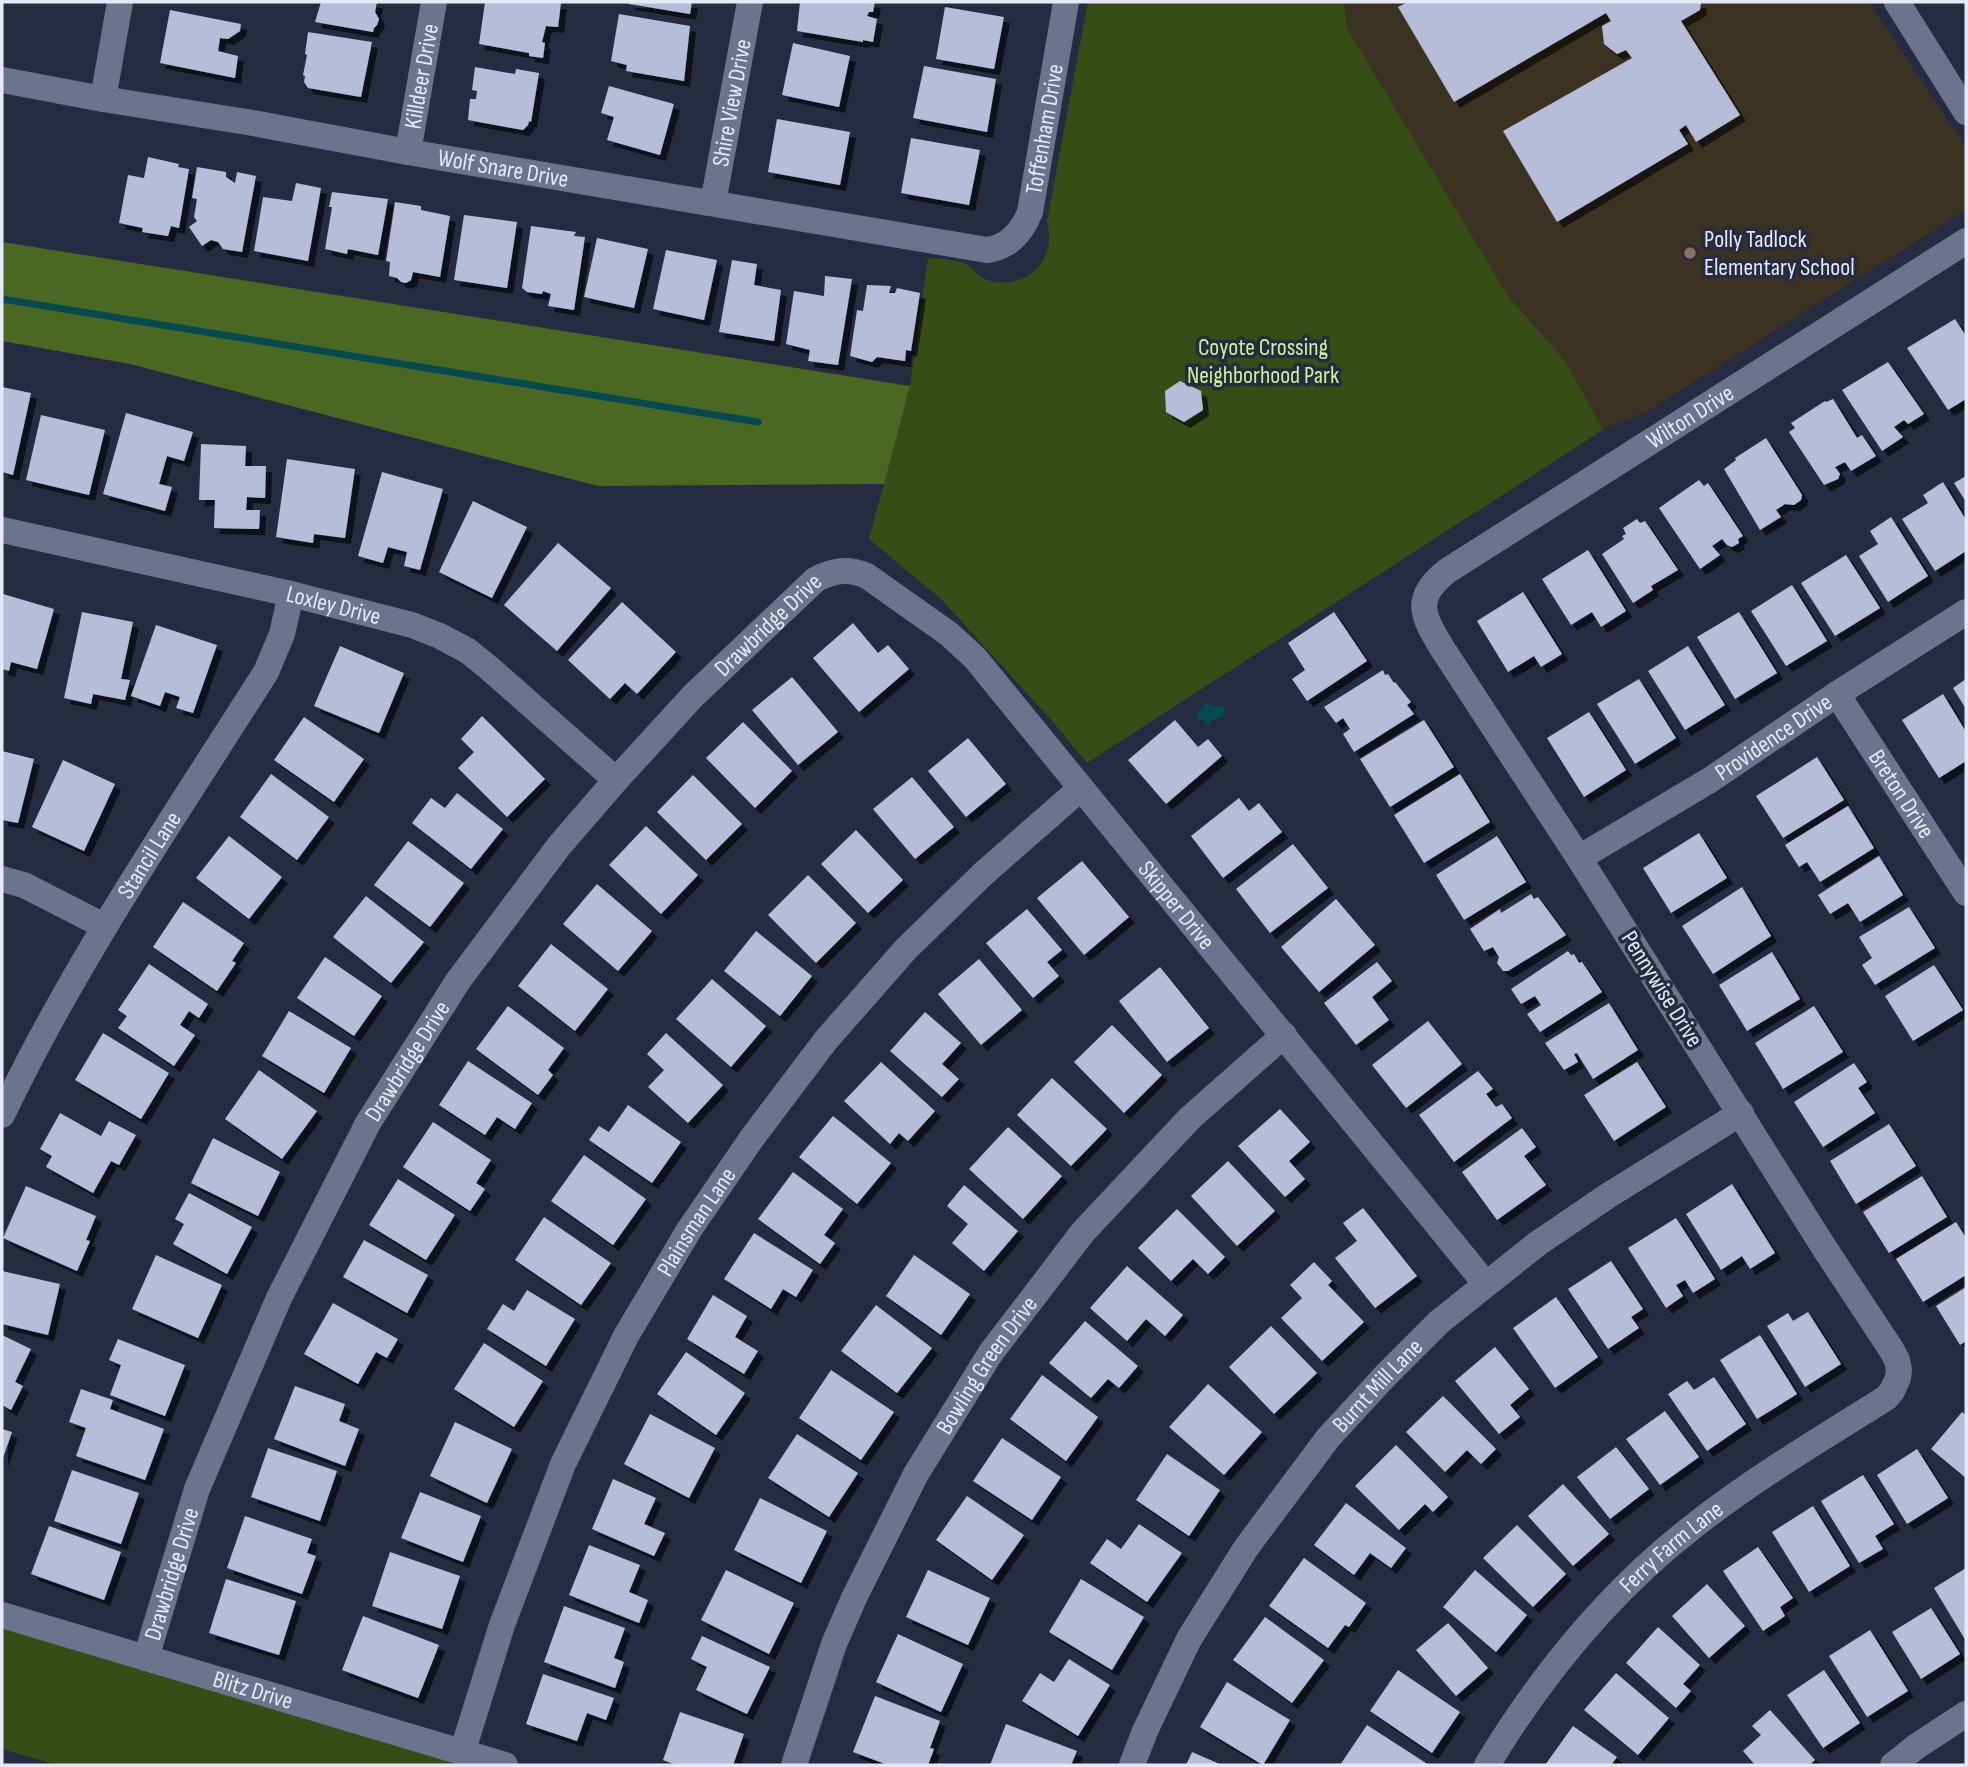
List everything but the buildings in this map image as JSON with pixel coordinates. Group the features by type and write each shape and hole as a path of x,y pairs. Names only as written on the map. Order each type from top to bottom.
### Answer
{"street":[{"path":"103,99 120,2"},
{"name":"Killdeer Drive","path":"408,152 434,2"},
{"name":"Shire View Drive","path":"713,203 750,2"},
{"name":"Toffenham Drive","path":"1004,245 1023,228 1030,212 1066,2"},
{"path":"1897,2 1966,112"},
{"name":"Wolf Snare Drive","path":"2,80 987,250 1004,245"},
{"name":"Wilton Drive","path":"1424,601 1430,588 1447,571 1966,241"},
{"name":"Loxley Drive","path":"2,530 291,594 412,625 440,636 468,651 616,780"},
{"name":"Drawbridge Drive","path":"146,1658 197,1489 279,1298 368,1123 458,981 559,846 616,780 748,642 815,580 834,571"},
{"name":"Skipper Drive","path":"834,571 856,571 867,576 949,634 975,658 1485,1283"},
{"name":"Stancil Lane","path":"2,1115 22,1073 104,926 267,672 282,634 291,594"},
{"name":"Pennywise Drive","path":"1424,601 1423,609 1430,630 1579,858 1891,1349 1899,1370 1899,1378"},
{"name":"Providence Drive","path":"1579,858 1710,780 1837,694 1966,612"},
{"name":"Breton Drive","path":"1837,694 1966,892"},
{"name":"Plainsman Lane","path":"462,1753 502,1625 564,1464 626,1336 689,1230 752,1138 826,1040 888,969 983,874 1080,789"},
{"path":"2,879 24,885 104,926"},
{"name":"Bowling Green Drive","path":"794,1765 834,1644 854,1598 916,1474 990,1354 1083,1232 1190,1118 1284,1035"},
{"name":"Burnt Mill Lane","path":"1132,1765 1145,1731 1189,1639 1246,1548 1328,1438 1385,1376 1439,1322 1537,1244 1609,1195 1741,1113"},
{"name":"Ferry Farm Lane","path":"1487,1765 1508,1730 1568,1650 1636,1576 1694,1525 1742,1490 1886,1398 1899,1378"},
{"name":"Blitz Drive","path":"2,1615 505,1765"},
{"path":"1893,1765 1966,1714"}],"shaded area":[{"name":"Polly Tadlock Elementary School","path":"1344,2 1869,2 1966,148 1966,210 1648,411 1603,430 1566,362 1508,296 1347,28"},
{"path":"1207,702 1212,706 1223,706 1226,712 1207,726 1203,720 1198,720 1196,715"}],"green space":[{"name":"Coyote Crossing Neighborhood Park","path":"1088,2 1344,2 1347,28 1508,296 1566,362 1603,430 1087,763 942,600 869,539 910,386 928,258 963,263 984,279 1007,282 1016,281 1033,272 1045,257 1049,241 1047,221"},
{"path":"2,242 910,386 884,484 598,486 130,364 2,341"},
{"path":"2,1627 462,1765 57,1765 2,1749"}],"waterway":[{"path":"2,299 758,422"}],"place":[{"name":"Polly Tadlock Elementary School","path":"1690,253"}]}
